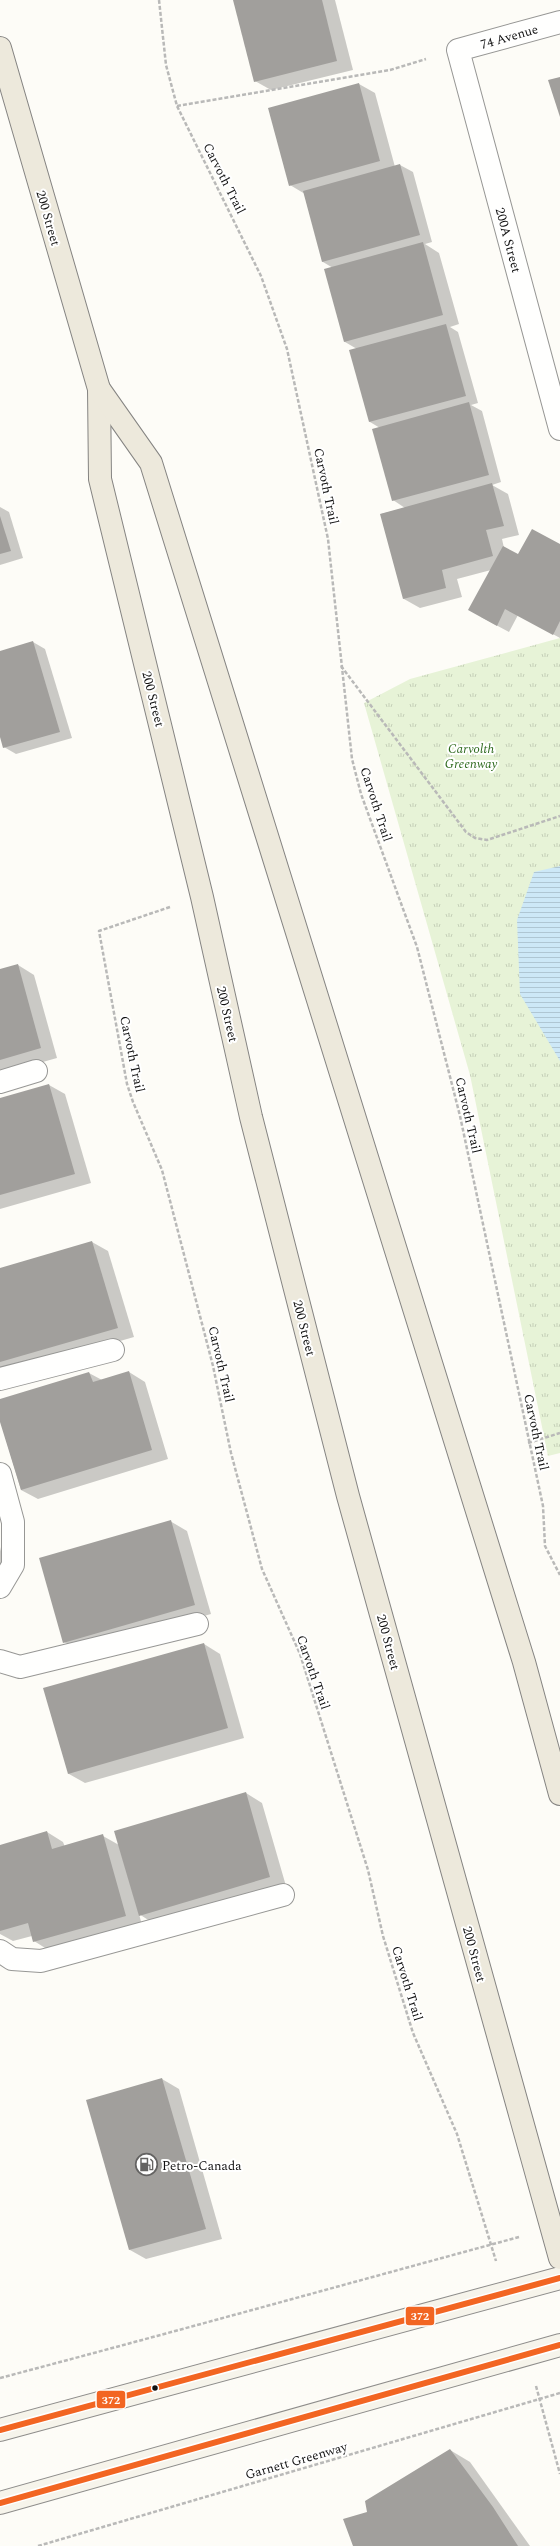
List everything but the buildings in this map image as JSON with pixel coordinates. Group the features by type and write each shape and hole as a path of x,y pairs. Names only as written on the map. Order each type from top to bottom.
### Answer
{"main road":[{"name":"200 Street","path":"0,48 99,389 100,480 202,897 251,1117 348,1496 560,2258"},
{"name":"200 Street","path":"99,389 151,463 519,1647 560,1794"},
{"path":"0,2430 560,2278"},
{"path":"0,2503 560,2345"}],"street":[{"name":"74 Avenue","path":"458,50 560,22"},
{"name":"200A Street","path":"458,50 560,429"},
{"path":"0,1082 36,1071"},
{"path":"0,1380 114,1350"},
{"path":"0,1474 13,1522 13,1565 0,1587"},
{"path":"0,1661 20,1667 197,1624"},
{"path":"0,1951 12,1959 41,1961 283,1895"}],"path":[{"name":"Carvoth Trail","path":"159,0 166,65 177,106 261,276 287,349 328,539 352,759 361,794 417,947 460,1116 528,1443 543,1506 545,1546 560,1575"},
{"path":"177,106 390,70 458,50"},
{"path":"341,665 466,832 475,838 487,840 560,816"},
{"name":"Carvoth Trail","path":"0,2378 213,2322 319,2290 491,2244 457,2134 413,2033 383,1936 368,1870 300,1654 262,1569 231,1453 213,1366 162,1170 132,1102 127,1084 99,931 136,916"},
{"path":"528,1443 560,1433"},
{"name":"Garnett Greenway","path":"38,2546 560,2393"},
{"path":"540,2399 560,2474"}],"green space":[{"name":"Carvolth Greenway","path":"560,638 560,1453 548,1456 470,1075 364,703 410,679"}],"water":[{"path":"560,866 560,1061 520,994 517,920 534,872"}],"transit line":[{"name":"372","path":"0,2430 560,2278"},
{"name":"372","path":"0,2503 560,2345"}],"place":[{"name":"Petro-Canada","path":"146,2165"}]}
